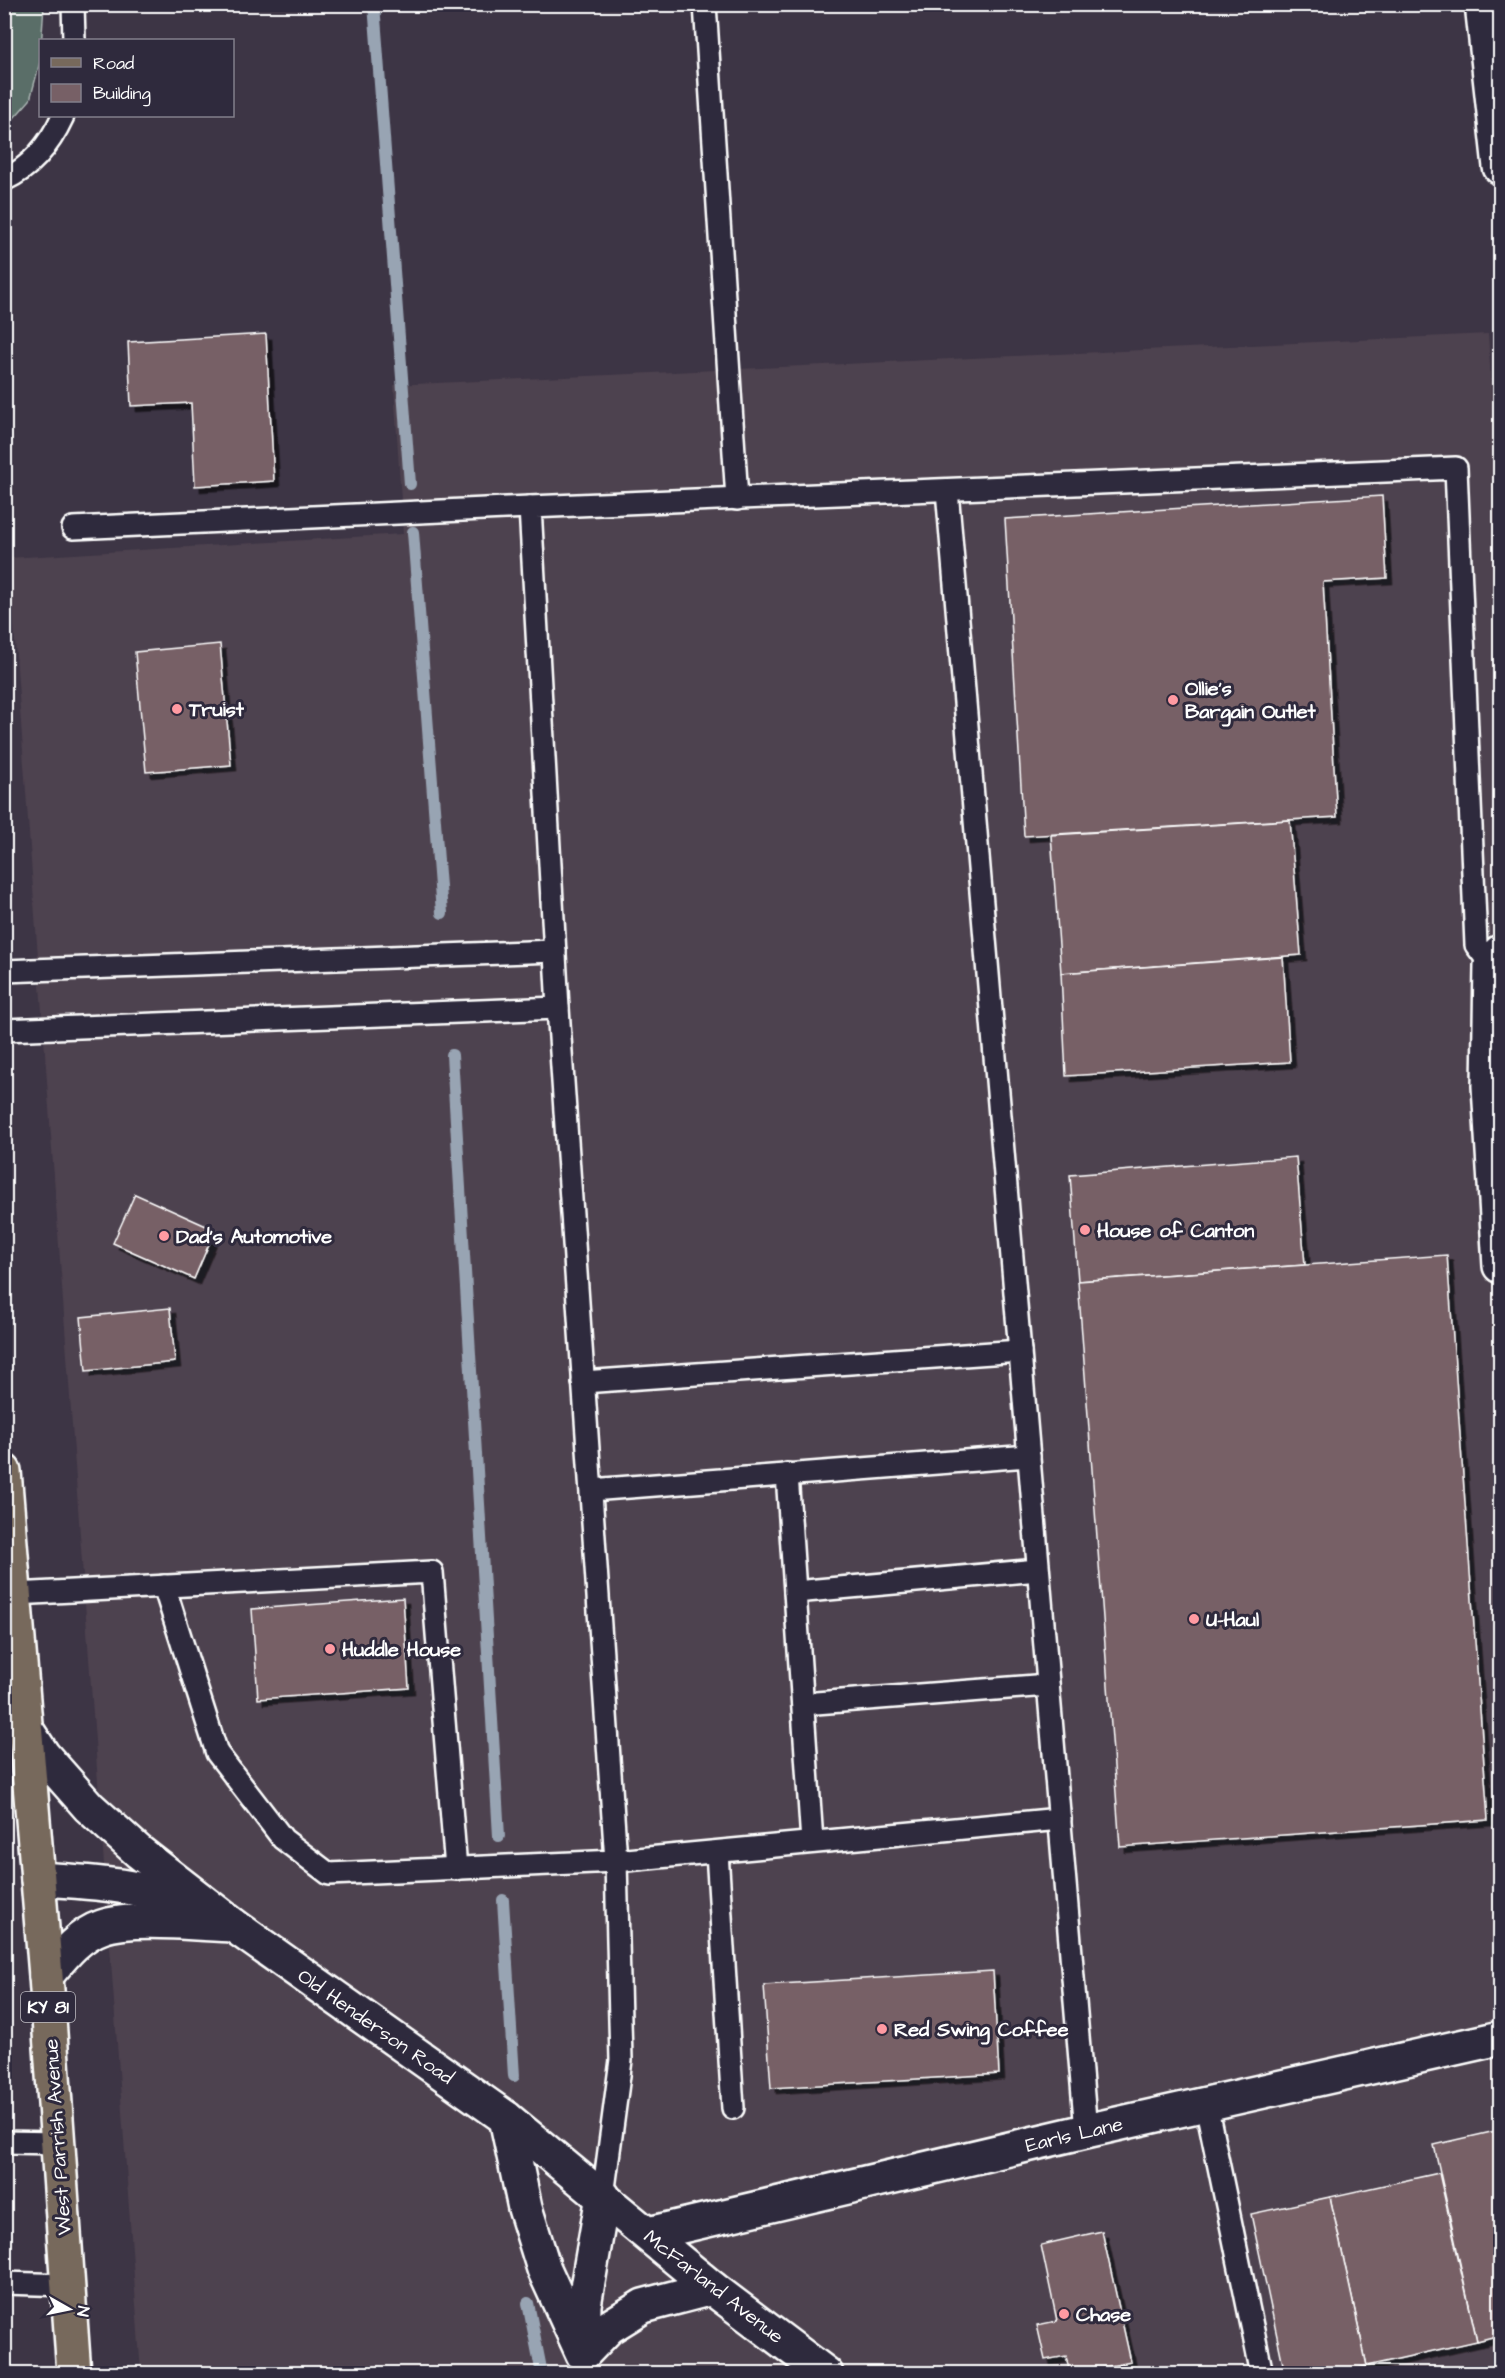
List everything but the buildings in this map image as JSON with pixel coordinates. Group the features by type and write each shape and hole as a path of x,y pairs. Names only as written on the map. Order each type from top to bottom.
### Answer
{"main road":[{"name":"West Parrish Avenue","path":"4,1471 46,1976 74,2373"}],"street":[{"path":"1482,4 1500,167"},
{"path":"1496,959 1489,1086 1500,1266"},
{"name":"Old Henderson Road","path":"26,1729 43,1755 89,1807 138,1852 233,1925 506,2118 603,2196"},
{"path":"38,1879 90,1882 175,1897 233,1925"},
{"path":"46,1976 68,1950 101,1927 129,1922 233,1925"},
{"name":"Earls Lane","path":"648,2234 1086,2131 1500,2038"},
{"path":"506,2118 525,2208 544,2269 584,2364"},
{"path":"584,2364 584,2305 603,2196"},
{"name":"McFarland Avenue","path":"603,2196 712,2288 826,2373"},
{"path":"584,2364 609,2327 644,2306 712,2288"}],"lane":[{"path":"73,4 74,39"},
{"path":"705,4 736,498"},
{"path":"4,180 35,159 55,134 63,117"},
{"path":"73,528 1456,468 1476,945 1496,959"},
{"path":"947,490 1086,2131"},
{"path":"530,507 558,1008 616,1861 621,2060 603,2196"},
{"path":"4,971 555,951"},
{"path":"4,1030 558,1008"},
{"path":"584,1382 1020,1351"},
{"path":"591,1490 1029,1456"},
{"path":"787,1474 812,1842"},
{"path":"795,1592 1038,1570"},
{"path":"15,1594 432,1572 456,1869"},
{"path":"164,1586 217,1753 283,1839 329,1874 616,1861 1060,1819"},
{"path":"803,1704 1048,1685"},
{"path":"717,1852 733,2108"},
{"path":"1206,2104 1262,2373"},
{"path":"4,2142 58,2143"},
{"path":"4,2283 68,2285"}],"shaded area":[{"path":"1488,334 1500,530 1500,2373 141,2373 9,558 403,534 394,385"}],"green space":[{"path":"5,4 44,5 42,39 39,39 39,66 30,100 5,128"}],"waterway":[{"path":"374,4 410,484"},
{"path":"413,532 442,913"},
{"path":"452,1055 499,1836"},
{"path":"503,1900 514,2076"},
{"path":"528,2303 542,2374"}],"place":[{"name":"Ollie's Bargain Outlet","path":"1173,700"},
{"name":"Truist","path":"177,709"},
{"name":"House of Canton","path":"1085,1230"},
{"name":"Dad's Automotive","path":"164,1236"},
{"name":"U-Haul","path":"1194,1619"},
{"name":"Huddle House","path":"330,1649"},
{"name":"Red Swing Coffee","path":"882,2029"},
{"name":"Chase","path":"1064,2314"}]}
